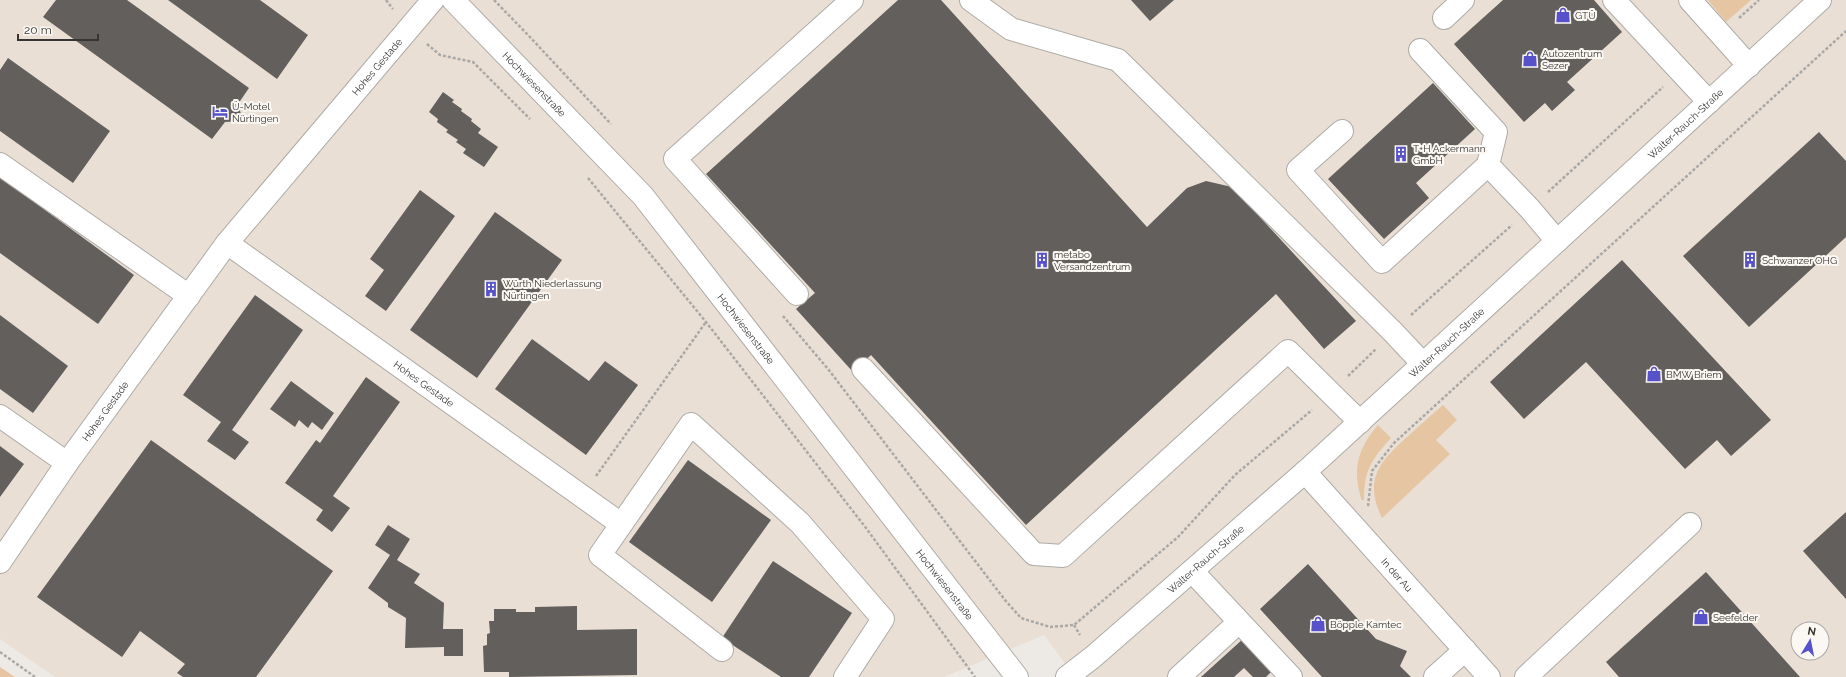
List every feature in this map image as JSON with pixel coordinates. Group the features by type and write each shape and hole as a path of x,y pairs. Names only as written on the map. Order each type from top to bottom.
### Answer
{"street":[{"name":"Hohes Gestade","path":"0,562 67,463 227,243 433,0"},
{"name":"Hochwiesenstraße","path":"453,0 643,196 1017,677"},
{"path":"797,294 674,159 852,0"},
{"path":"971,0 1011,30 1118,60 1393,332 1423,364"},
{"path":"1444,18 1463,0"},
{"path":"1614,0 1708,102"},
{"path":"1690,0 1749,66"},
{"name":"Walter-Rauch-Straße","path":"1067,677 1093,657 1306,472 1820,0"},
{"path":"1342,131 1298,170 1382,262 1488,165 1496,132 1420,50"},
{"path":"0,164 189,296"},
{"path":"1488,165 1530,209 1557,241"},
{"name":"Hohes Gestade","path":"227,243 621,524"},
{"path":"863,369 1034,554 1063,556 1288,351 1360,422"},
{"path":"0,416 67,463"},
{"path":"722,650 600,555 691,424 800,523 883,619 845,677"},
{"name":"In der Au","path":"1306,472 1489,677"},
{"path":"1526,677 1690,524"},
{"path":"1192,571 1239,622 1281,674"},
{"path":"1179,677 1239,622"},
{"path":"1435,677 1465,650"}],"path":[{"path":"494,0 614,127"},
{"path":"1720,35 1760,0"},
{"path":"408,28 440,55 473,62 534,122"},
{"path":"1363,536 1372,472 1394,443 1846,31"},
{"path":"782,314 828,369 1005,600 1021,618 1050,627 1074,625 1178,538 1235,475 1331,394 1393,332 1679,72"},
{"path":"583,172 706,322 866,528 975,677"},
{"path":"581,496 706,322"},
{"path":"0,652 35,677"}],"shaded area":[{"path":"0,0 1846,0 1846,677 1075,677 1044,635 944,677 55,677 0,639"},
{"path":"1708,0 1751,0 1726,22"},
{"path":"1443,405 1457,420 1436,440 1450,454 1382,518 1374,493 1374,483 1381,465 1396,447"},
{"path":"1378,425 1391,438 1370,466 1364,489 1364,499 1362,501 1357,479 1358,460 1365,443"},
{"path":"0,667 15,677 0,677"}],"building":[{"path":"56,0 127,0 249,88 238,104 243,121 225,122 212,139 43,17"},
{"path":"168,0 260,0 308,35 277,79"},
{"name":"metabo Versandzentrum","path":"898,0 941,0 1147,227 1187,188 1206,181 1232,187 1356,321 1324,349 1276,294 1026,525 871,355 853,372 796,309 815,293 706,174"},
{"path":"1131,0 1174,0 1150,21"},
{"name":"Autozentrum Sezer","path":"1503,0 1594,0 1622,32 1567,82 1575,90 1552,111 1545,103 1524,122 1454,44"},
{"path":"8,58 110,131 73,183 0,131 0,70"},
{"name":"T+H Ackermann GmbH","path":"1433,83 1475,129 1416,183 1429,198 1384,239 1328,179"},
{"path":"443,92 454,100 452,102 462,109 461,111 472,119 471,121 481,129 478,133 498,147 484,167 463,153 466,149 456,142 458,140 446,132 448,130 437,122 438,119 429,112"},
{"path":"1819,132 1846,161 1846,237 1749,327 1683,256"},
{"path":"0,177 134,275 98,324 0,253"},
{"path":"420,190 455,216 386,311 365,296 384,270 370,259"},
{"name":"Würth Niederlassung Nürtingen","path":"495,212 562,260 477,378 410,330"},
{"path":"1622,260 1771,420 1731,456 1717,440 1685,469 1586,362 1524,419 1490,382"},
{"path":"255,295 303,330 232,430 249,442 235,460 207,441 221,422 183,395"},
{"path":"0,315 68,366 33,413 0,389"},
{"path":"532,339 589,381 605,361 638,385 586,455 495,389"},
{"path":"366,377 400,402 333,496 350,508 332,532 316,520 323,510 285,483 316,440 320,443"},
{"path":"291,381 334,413 322,430 312,422 308,428 299,420 295,427 270,409"},
{"path":"151,440 333,571 256,677 183,677 177,673 185,664 140,631 122,657 37,597"},
{"path":"0,446 24,464 0,497"},
{"path":"688,460 771,520 712,602 629,542"},
{"path":"1846,512 1846,599 1803,551"},
{"path":"388,525 410,539 397,560 420,574 414,583 444,603 443,629 463,629 463,656 444,656 444,647 405,648 406,618 388,607 388,603 368,588 390,555 375,545"},
{"path":"773,561 852,613 809,677 781,677 722,638"},
{"name":"Böpple Kamtec","path":"1308,564 1376,639 1407,651 1400,666 1411,677 1322,677 1260,609"},
{"name":"Seefelder","path":"1706,572 1800,677 1619,677 1606,662"},
{"path":"577,606 577,630 637,629 637,675 509,677 509,672 484,672 483,646 487,645 487,634 490,633 489,621 494,621 494,609 516,609 516,612 535,612 535,607"},
{"path":"1244,638 1273,670 1266,677 1253,677 1244,668 1234,677 1201,677"}],"place":[{"name":"GTÜ","path":"1563,15"},
{"name":"Autozentrum Sezer","path":"1530,59"},
{"name":"Ü-Motel Nürtingen","path":"220,112"},
{"name":"T+H Ackermann GmbH","path":"1401,154"},
{"name":"metabo Versandzentrum","path":"1042,260"},
{"name":"Schwanzer OHG","path":"1750,260"},
{"name":"Würth Niederlassung Nürtingen","path":"491,289"},
{"name":"BMW Briem","path":"1654,374"},
{"name":"Seefelder","path":"1701,617"},
{"name":"Böpple Kamtec","path":"1318,624"}]}
